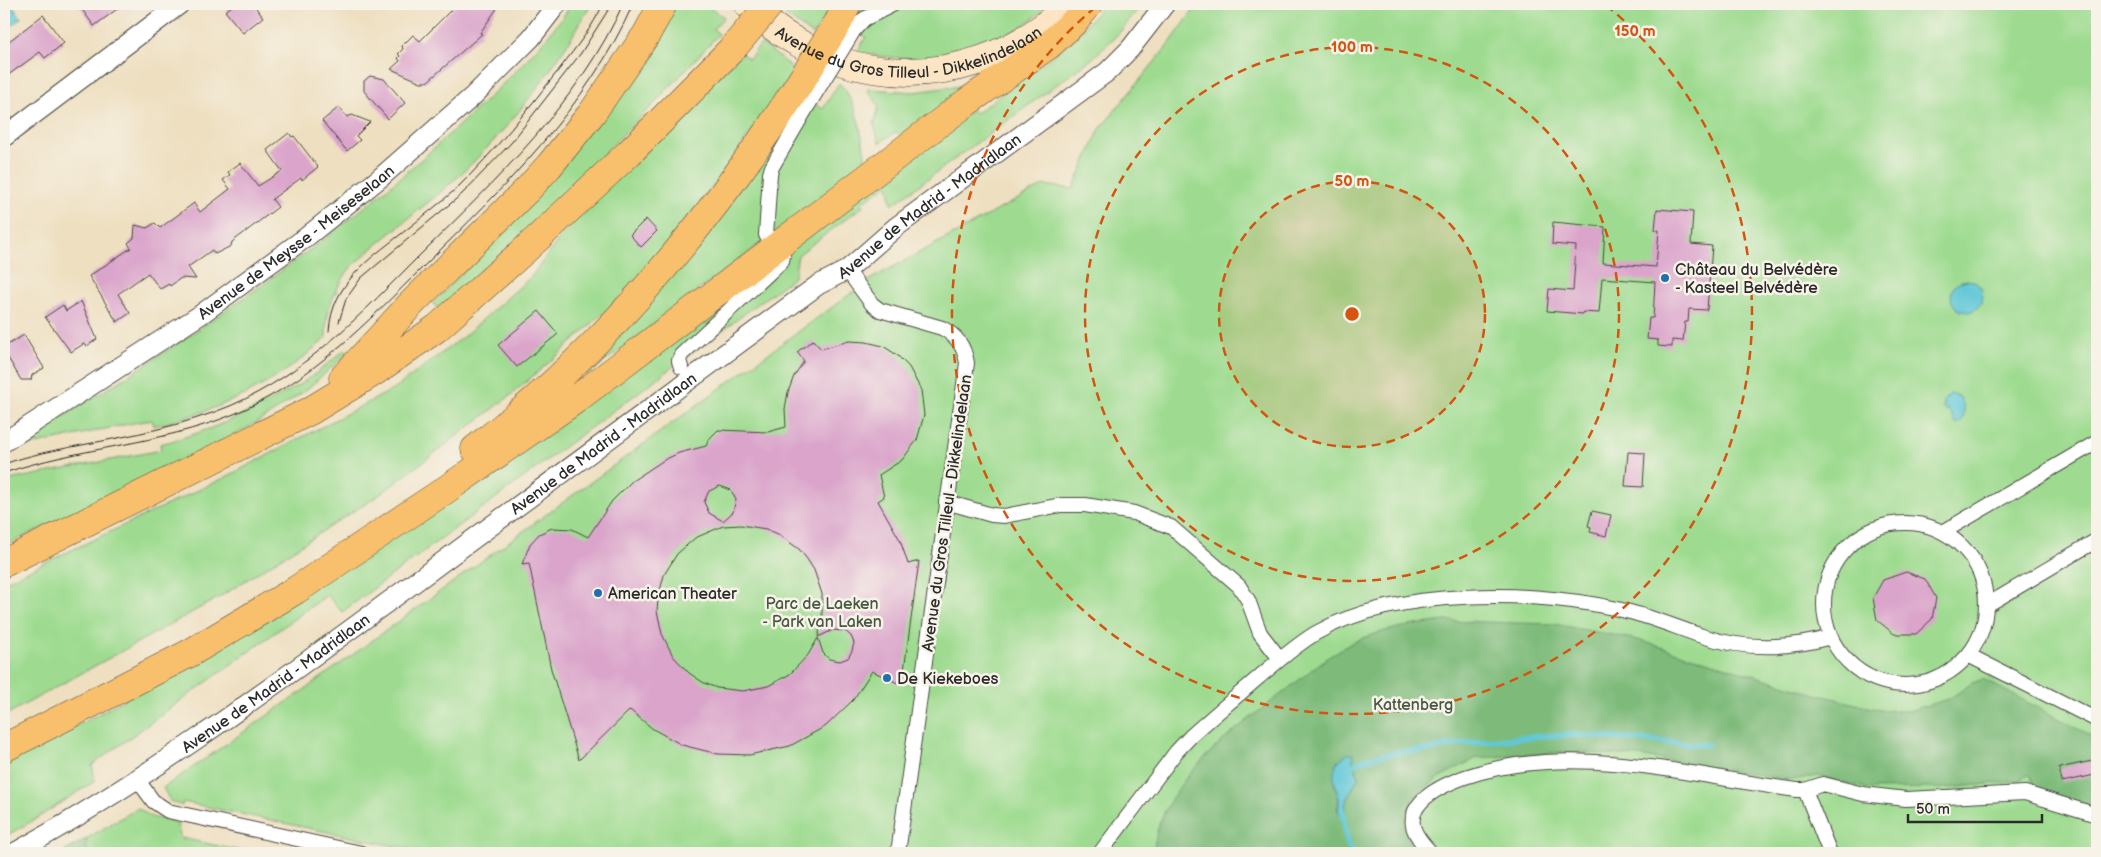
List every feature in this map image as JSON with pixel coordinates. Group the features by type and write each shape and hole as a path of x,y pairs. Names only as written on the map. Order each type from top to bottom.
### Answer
{"highway":[{"path":"615,79 651,4"},
{"path":"310,411 362,360 411,304 528,189 570,141 646,36 663,4"},
{"path":"4,564 310,411 374,372 438,328 629,154 734,47 770,4"},
{"path":"4,748 190,653 296,590 444,491 576,400 968,102 1049,45 1074,22 1089,4"},
{"path":"135,680 379,522 494,435 550,386 616,321 685,243 760,144 802,97 847,18"},
{"path":"968,102 1003,67 1020,42"}],"main road":[{"name":"Avenue du Gros Tilleul - Dikkelindelaan","path":"748,4 770,24 792,40 822,55 854,66 911,73 958,67 994,55 1042,28 1069,4"}],"street":[{"path":"4,137 180,4"},
{"name":"Avenue de Meysse - Meiseselaan","path":"4,442 200,316 305,238 424,141 493,78 531,38 557,4"},
{"path":"847,18 864,19 894,4"},
{"name":"Avenue de Madrid - Madridlaan","path":"14,853 137,779 342,636 818,285 847,270 896,227 1107,72 1130,49 1165,4"},
{"path":"681,367 679,361 681,355 782,261 783,256 766,235 770,174 802,97"},
{"name":"Avenue du Gros Tilleul - Dikkelindelaan","path":"847,270 872,304 880,310 950,332 962,346 967,363 898,853"},
{"path":"1943,532 2097,442"},
{"path":"946,502 992,515 1004,516 1061,505 1085,505 1134,513 1171,527 1240,586 1248,600 1260,633 1280,659"},
{"path":"1903,523 1924,525 1943,532 1956,540 1975,562 1982,576 1987,605 1984,623 1978,640 1968,656 1949,672 1932,681 1914,685 1898,685 1876,679 1855,668 1844,657 1832,637 1826,622 1824,605 1826,588 1831,572 1839,558 1850,545 1882,526 1903,523"},
{"path":"1987,605 2097,540"},
{"path":"1100,853 1176,752 1212,717 1280,659 1314,634 1346,619 1406,604 1469,598 1535,598 1610,608 1651,618 1704,637 1745,645 1779,647 1799,645 1832,637"},
{"path":"1968,656 2097,720"},
{"path":"1431,853 1416,837 1413,819 1419,805 1428,795 1460,779 1512,764 1596,762 1652,766 1778,788 1805,790 1823,784 1864,794 1906,798 2025,793 2097,815"},
{"path":"137,779 153,801 168,811 360,853"},
{"path":"1805,790 1830,853"}],"green space":[{"path":"572,4 591,4 578,27 532,95 497,137 460,175 352,266 332,300 327,318 326,338 306,355 266,383 225,404 203,412 154,426 152,420 133,423 18,448 17,445 188,337 352,218 404,175 501,86 546,38"},
{"path":"669,4 705,4 724,17 713,29 719,34 651,107 511,244 438,309 433,303 514,220"},
{"path":"794,4 841,4 835,19 826,14 813,35 785,15"},
{"path":"859,4 1050,4 1030,21 1008,34 984,44 960,52 908,58 857,52 866,37 847,26"},
{"path":"1104,4 1142,4 1120,32 1093,58 892,205 888,184 861,203 863,206 798,255 794,277 342,612 327,595 92,765 95,781 4,837 4,763 68,731 205,654 973,110 976,113 1049,59 1081,31"},
{"name":"Parc de Laeken - Park van Laken","path":"1198,4 2097,4 2097,853 428,853 183,802 182,806 170,801 163,788 300,693 871,279 1044,185 1073,189 1100,129 1170,43"},
{"path":"762,43 794,70 784,86 680,232 610,307 559,354 506,399 379,495 218,598 4,716 4,582 226,477 394,389 463,337 532,276 568,226 741,53 749,59"},
{"path":"839,83 855,109 866,163 587,375 580,367 804,98 823,109"},
{"path":"960,86 962,93 902,137 896,132 879,143 874,124 879,106 868,89 914,92"},
{"path":"345,350 348,353 306,390 268,416 228,439 4,546 4,481 161,450 160,444 217,426 271,401 310,377"},
{"name":"Kattenberg","path":"1445,621 1554,624 1638,640 1812,693 1880,710 1908,711 1949,699 1972,683 1983,679 2097,739 2097,809 2035,791 2031,776 2028,775 2017,781 1949,788 1869,789 1818,776 1791,780 1638,756 1567,752 1477,758 1438,778 1412,800 1404,824 1406,834 1419,853 1153,853 1160,821 1185,779 1200,762 1235,730 1318,664 1342,648 1384,631","holes":["1351,754 1354,756 1352,764 1359,775 1344,807 1337,810 1339,800 1334,783 1336,763 1344,756"]},
{"path":"138,808 151,817 176,822 181,838 252,853 62,853"},
{"path":"87,838 87,853 62,853"}],"water":[{"path":"4,4 11,4 21,18 12,25 4,14"},
{"path":"1967,280 1973,281 1978,285 1982,290 1982,302 1978,307 1973,311 1967,312 1961,311 1956,307 1952,302 1951,296 1952,290 1956,285 1961,281"},
{"path":"1950,394 1959,396 1963,402 1964,413 1960,423 1955,423 1950,412 1943,408 1943,401"},
{"path":"1347,754 1354,754 1352,764 1359,776 1346,800 1345,813 1339,814 1339,798 1334,774 1337,763"}],"building":[{"path":"78,4 124,4 94,26"},
{"path":"235,4 253,4 263,17 243,33 225,11"},
{"path":"457,4 500,4 480,33 482,34 427,82 421,82 391,69 400,61 398,54 403,49 402,46 413,35 420,41"},
{"path":"43,15 64,43 45,58 40,52 4,78 4,45"},
{"path":"370,76 384,79 405,103 388,119 364,91 364,81"},
{"path":"339,107 347,117 352,115 370,122 356,136 360,140 347,151 322,121"},
{"path":"289,133 292,137 294,136 318,167 302,180 301,178 272,199 278,207 232,242 231,246 215,254 212,250 188,267 196,279 181,278 170,286 169,284 160,289 148,273 118,294 130,313 117,322 89,276 131,248 128,243 134,238 135,225 147,228 155,223 160,228 194,203 200,212 230,189 223,180 230,175 228,172 240,163 258,186 282,171 267,150"},
{"name":"Château du Belvédère - Kasteel Belvédère","path":"1657,209 1693,212 1691,244 1712,246 1707,310 1689,309 1688,322 1685,322 1683,341 1672,340 1672,347 1658,346 1658,340 1647,339 1649,318 1653,318 1655,282 1602,278 1599,313 1583,312 1583,314 1547,311 1549,289 1573,291 1576,246 1552,244 1553,222 1605,227 1603,263 1656,267 1659,230 1655,230"},
{"path":"646,219 657,231 641,247 630,235"},
{"path":"81,301 97,339 87,346 85,343 71,352 45,317 63,305 66,311"},
{"path":"539,311 558,334 517,367 498,345"},
{"path":"24,335 44,368 32,375 31,380 21,380 4,351 4,347"},
{"name":"American Theater","path":"813,340 821,349 849,341 883,346 897,355 909,367 921,390 924,415 917,440 902,460 879,475 884,497 878,501 900,540 908,564 919,561 902,685 872,671 853,700 826,726 790,746 749,755 718,754 682,745 653,729 630,710 579,760 551,669 529,563 522,564 530,544 539,534 552,528 572,529 588,537 612,501 632,481 664,460 679,453 706,446 710,438 718,430 768,432 786,427 785,409 788,392 794,376 804,361 797,352","holes":["720,486 731,490 736,500 733,512 723,521 709,513 704,502 709,491","741,525 766,529 778,534 799,549 814,570 822,594 822,620 818,637 833,630 845,631 851,636 854,643 848,658 840,661 829,659 823,653 818,638 808,655 790,674 768,686 743,691 717,688 704,683 689,673 673,656 662,634 657,611 664,575 677,554 695,538 723,526"]},
{"path":"1628,452 1645,453 1643,487 1625,486"},
{"path":"1592,511 1611,515 1606,536 1590,532 1591,527 1588,526"},
{"path":"1906,572 1925,579 1936,598 1932,619 1916,634 1894,634 1877,620 1873,598 1883,580"},
{"path":"2092,761 2095,775 2062,782 2059,768"}],"waterway":[{"path":"1348,768 1361,760 1399,752 1539,736 1571,735 1708,745"},
{"path":"1342,807 1348,845 1355,853"}],"tram line":[{"path":"329,331 337,300 344,287 354,275 376,254 457,188 498,145 572,52 589,29 603,4"},
{"path":"339,322 346,299 361,278 462,194 511,143 581,53 612,4"},
{"path":"4,464 43,453 157,429 212,413 258,392 309,359 378,298 507,168 534,138 584,74 605,40 623,4"},
{"path":"4,473 32,464 177,433 206,424 262,401 313,368 381,309 513,176 568,112 614,42 633,4"}],"place":[{"name":"Château du Belvédère - Kasteel Belvédère","path":"1665,278"},
{"name":"American Theater","path":"598,593"},
{"name":"De Kiekeboes","path":"887,678"}]}
